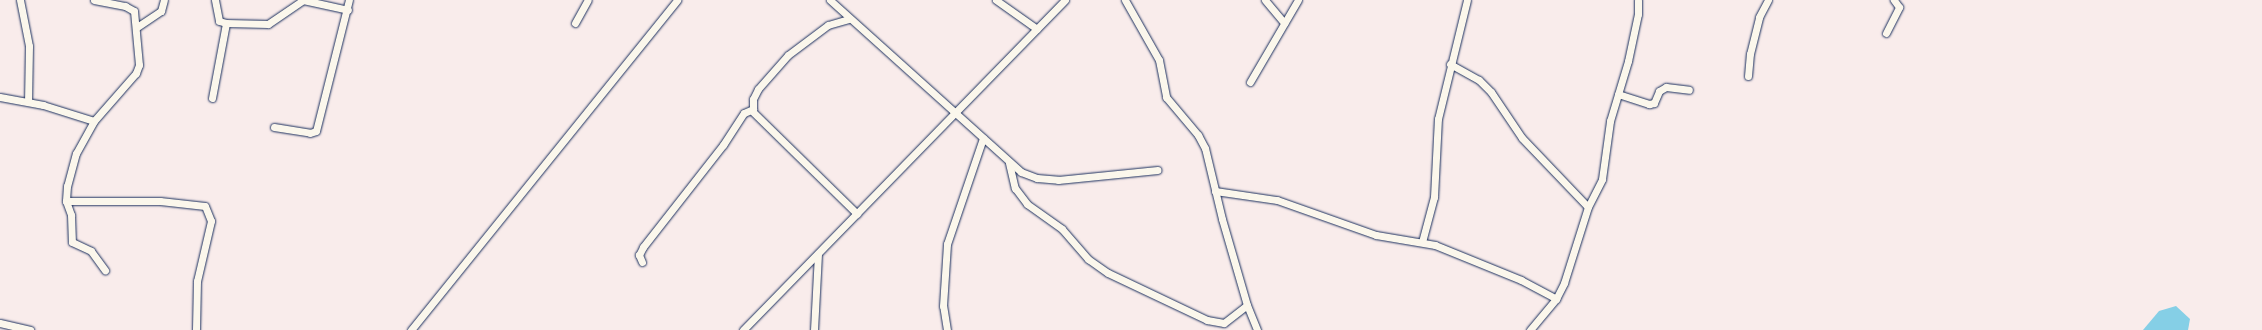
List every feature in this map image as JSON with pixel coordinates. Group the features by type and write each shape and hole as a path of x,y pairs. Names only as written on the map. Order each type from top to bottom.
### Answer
{"street":[{"path":"20,0 29,46 28,101"},
{"path":"94,0 131,8 134,11 137,26 138,70 94,120 76,153 66,201 71,214 72,242 91,251 105,270"},
{"path":"137,26 161,12 164,0"},
{"path":"215,0 219,21 226,23 268,24 304,0 348,10"},
{"path":"274,127 310,132 316,131 348,10 349,0"},
{"path":"575,23 588,0"},
{"path":"411,330 677,0"},
{"path":"830,0 849,19 957,112 1009,163 1029,176 1047,180 1157,170"},
{"path":"996,0 1038,29"},
{"path":"743,330 1065,0"},
{"path":"1125,0 1159,60 1166,97 1198,135 1205,148 1246,305 1257,330"},
{"path":"1265,0 1284,23"},
{"path":"1250,82 1298,0"},
{"path":"1422,242 1434,197 1438,119 1450,64 1468,0"},
{"path":"1530,330 1556,299 1569,270 1588,207 1604,172 1610,121 1636,23 1638,0"},
{"path":"1748,76 1750,54 1759,17 1768,0"},
{"path":"1886,33 1899,8 1894,0"},
{"path":"752,111 753,99 758,89 788,55 828,24 849,19"},
{"path":"212,98 226,23"},
{"path":"1450,64 1479,80 1492,92 1522,138 1588,207"},
{"path":"1618,94 1649,104 1654,103 1659,92 1666,87 1689,90"},
{"path":"0,97 28,101 94,120"},
{"path":"752,111 857,214"},
{"path":"642,262 639,255 650,237 723,145 744,113 752,111"},
{"path":"946,330 943,306 947,244 983,138"},
{"path":"1009,163 1015,188 1027,204 1062,229 1088,259 1108,273 1207,320 1228,321 1246,305"},
{"path":"1215,191 1277,200 1376,235 1422,242 1507,274 1556,299"},
{"path":"66,201 160,201 205,206 211,222 197,282 196,330"},
{"path":"814,330 818,254"},
{"path":"0,323 30,330"}],"water":[{"path":"2176,306 2190,319 2188,330 2143,330 2159,311"}]}
